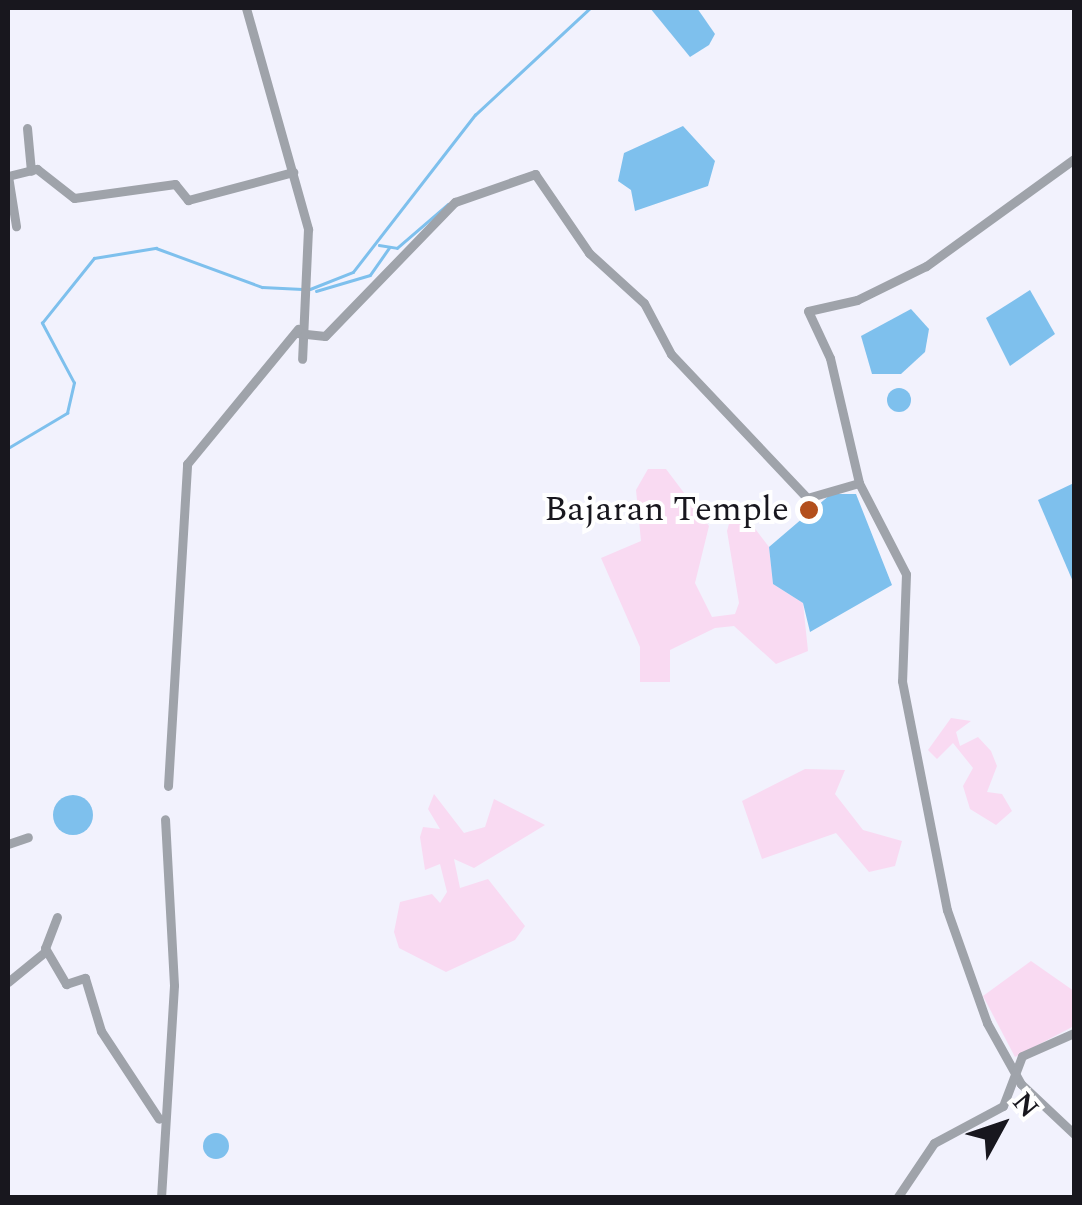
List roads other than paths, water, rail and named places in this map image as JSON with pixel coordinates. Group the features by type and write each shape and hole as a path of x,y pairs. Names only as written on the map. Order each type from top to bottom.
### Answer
{"street":[{"path":"168,786 187,464 298,331 308,299 308,229 246,8"},
{"path":"27,128 31,171"},
{"path":"1074,160 926,266 857,300 809,306 859,483 906,574 900,670 947,910 1014,1070 1074,1134"},
{"path":"16,226 8,176 31,171 74,198 175,184 188,200 292,172"},
{"path":"298,331 325,336 455,202 535,174 588,253 644,303 671,354 806,498 859,483"},
{"path":"298,331 302,359"},
{"path":"162,1198 174,985 165,819"},
{"path":"8,844 28,837"},
{"path":"8,982 46,951 57,916"},
{"path":"46,951 66,984 85,978 101,1031 159,1119"},
{"path":"897,1198 934,1143 1003,1106 1014,1070 1032,1049 1074,1033"}],"water":[{"path":"650,8 697,8 715,34 709,45 690,57"},
{"path":"683,126 715,161 708,186 635,211 631,190 618,181 624,153"},
{"path":"1030,290 1055,334 1010,366 986,318"},
{"path":"911,309 929,329 925,352 901,374 872,374 861,336"},
{"path":"894,388 904,388 911,400 904,412 894,412 887,405 887,395"},
{"path":"1074,483 1074,584 1038,500"},
{"path":"831,494 856,494 892,585 810,632 803,603 773,584 769,547"},
{"path":"73,795 87,801 93,815 87,829 73,835 59,829 53,815 59,801"},
{"path":"216,1133 225,1137 229,1146 225,1155 216,1159 207,1155 203,1146 207,1137"}],"waterway":[{"path":"310,289 353,272 475,115 590,8"},
{"path":"379,245 397,248 448,204"},
{"path":"8,448 67,413 74,383 42,323 94,258 156,248 262,287 302,289"},
{"path":"316,291 370,275 389,248"}],"place":[{"name":"Bajaran Temple","path":"809,510"}]}
